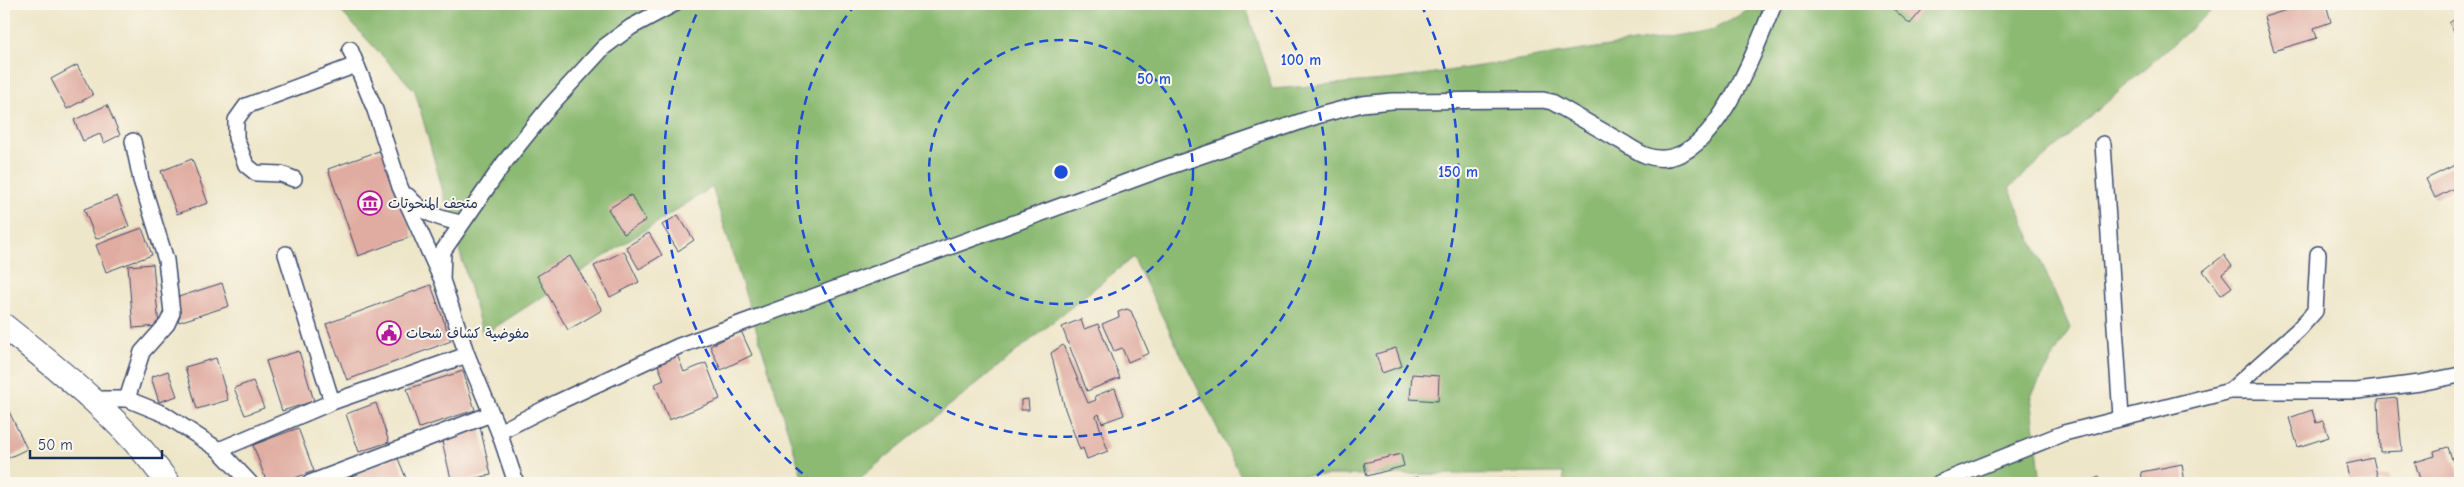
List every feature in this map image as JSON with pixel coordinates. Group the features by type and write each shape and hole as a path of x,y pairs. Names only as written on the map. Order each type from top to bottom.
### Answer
{"main road":[{"path":"4,326 92,399 154,463 168,483"}],"street":[{"path":"442,280 443,251 461,223 550,106 604,47 631,27 674,4"},
{"path":"499,432 556,403 679,346 1162,169 1320,115 1362,104 1417,100 1543,100 1552,102 1646,156 1667,157 1689,150 1715,125 1744,74 1774,4"},
{"path":"350,49 375,110 400,187 442,280 467,355 499,432 516,483"},
{"path":"294,179 281,174 256,172 246,165 236,138 236,120 246,106 356,65"},
{"path":"127,399 142,352 167,324 172,312 166,260 141,180 132,141"},
{"path":"2103,144 2122,417"},
{"path":"400,187 417,207 438,218 461,223"},
{"path":"286,254 332,402"},
{"path":"2230,391 2298,330 2315,311 2318,254"},
{"path":"219,450 332,402 467,355"},
{"path":"1939,483 2056,436 2122,417 2230,391 2357,391 2420,383 2460,375"},
{"path":"92,399 127,399 164,414 219,450 250,483"},
{"path":"310,483 491,414"}],"green space":[{"path":"334,4 1245,4 1272,89 1396,79 1712,30 1760,4 2219,4 2009,188 2070,328 2031,396 2041,483 1564,483 1563,473 1241,476 1133,257 854,483 804,483 712,187 483,335 415,91"}],"building":[{"path":"1888,4 1927,4 1910,24"},
{"path":"2306,4 2326,4 2331,22 2314,28 2317,38 2274,51 2264,17"},
{"path":"2460,16 2460,42 2449,23"},
{"path":"77,65 93,95 67,109 51,79"},
{"path":"107,105 120,135 104,143 100,134 83,141 74,120"},
{"name":"متحف المنحوتات","path":"382,150 413,236 358,256 328,169"},
{"path":"192,159 208,203 177,214 161,171"},
{"path":"2455,165 2460,176 2460,185 2435,198 2426,179"},
{"path":"631,195 646,220 624,234 608,209"},
{"path":"117,196 129,226 96,239 84,209"},
{"path":"678,215 694,240 678,251 662,225"},
{"path":"142,228 152,255 106,272 96,245"},
{"path":"649,233 662,255 639,269 626,247"},
{"path":"624,251 639,282 610,297 594,266"},
{"path":"2224,255 2232,266 2222,274 2232,287 2221,295 2203,271"},
{"path":"570,256 602,310 568,330 537,276"},
{"path":"153,264 159,326 133,328 128,266"},
{"path":"222,283 229,306 179,322 172,299"},
{"name":"مفوضية كشاف شحات","path":"431,285 451,341 347,380 326,324"},
{"path":"1127,309 1131,311 1149,353 1128,362 1122,348 1114,351 1102,324 1119,317 1118,312"},
{"path":"1081,319 1084,329 1098,324 1120,378 1087,391 1062,327"},
{"path":"741,331 752,355 721,370 710,346"},
{"path":"1063,345 1088,403 1096,400 1095,396 1115,388 1124,415 1102,423 1099,414 1096,416 1108,451 1087,459 1083,448 1080,450 1065,409 1051,353"},
{"path":"1396,348 1402,366 1382,373 1376,354"},
{"path":"299,351 314,401 282,411 266,361"},
{"path":"676,352 684,372 706,363 720,399 669,420 655,384 664,380 656,360"},
{"path":"216,358 228,400 197,409 185,367"},
{"path":"168,371 177,396 159,402 151,377"},
{"path":"463,371 475,410 419,428 407,389"},
{"path":"1412,374 1439,376 1438,401 1410,399"},
{"path":"253,381 264,408 245,415 234,388"},
{"path":"2397,398 2402,451 2380,452 2378,400"},
{"path":"1028,399 1029,410 1021,410 1021,400"},
{"path":"4,401 27,449 4,460"},
{"path":"376,403 389,442 359,452 346,414"},
{"path":"2312,410 2316,423 2323,421 2329,437 2298,447 2289,418"},
{"path":"480,427 491,475 452,483 441,437"},
{"path":"298,428 314,471 281,483 267,483 253,445"},
{"path":"2448,447 2453,462 2455,461 2460,483 2421,483 2415,462 2435,456 2434,451"},
{"path":"1401,454 1404,466 1367,476 1364,463"},
{"path":"397,456 408,483 350,483 348,478"},
{"path":"2373,458 2378,479 2388,477 2389,483 2350,483 2346,464"},
{"path":"2182,464 2185,483 2143,483 2141,472"},
{"path":"1418,477 1419,483 1397,483"},
{"path":"2099,477 2101,483 2084,483"},
{"path":"1520,480 1520,483 1496,483 1496,482"}],"place":[{"name":"متحف المنحوتات","path":"370,203"},
{"name":"مفوضية كشاف شحات","path":"389,333"}]}
